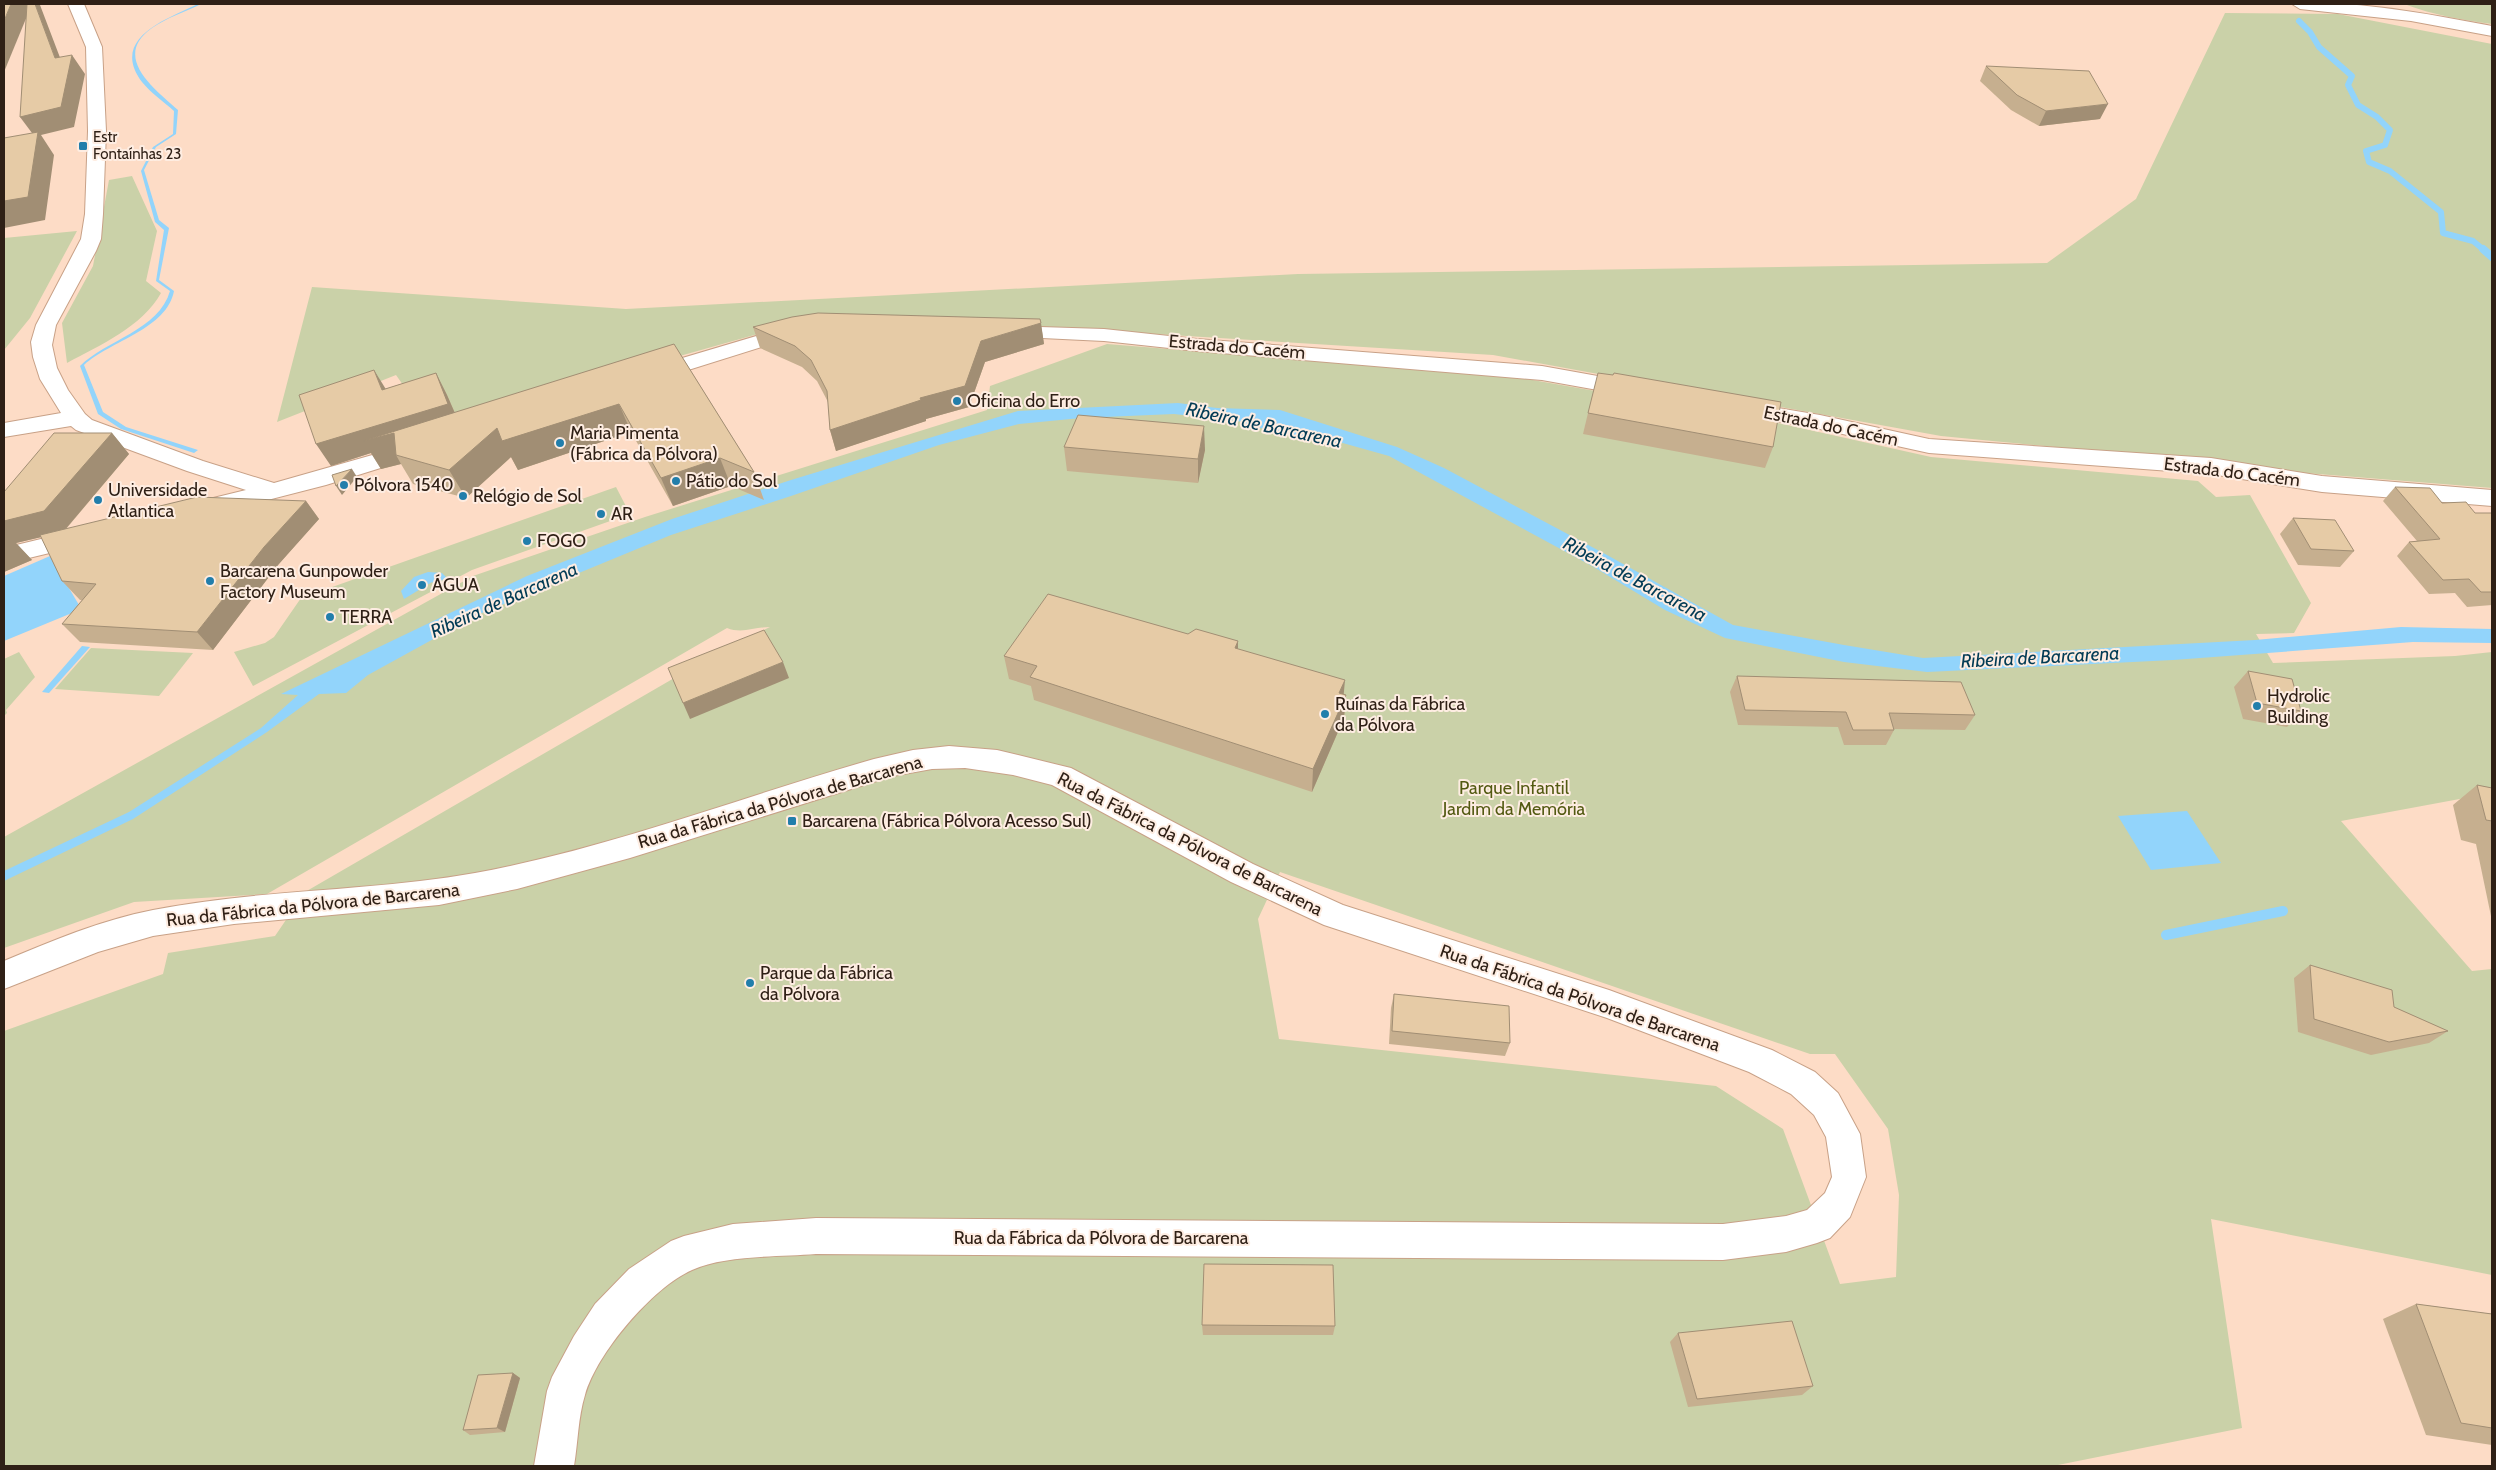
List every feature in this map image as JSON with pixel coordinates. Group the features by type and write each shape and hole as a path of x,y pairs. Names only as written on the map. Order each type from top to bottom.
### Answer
{"street":[{"path":"76,4 94,48 97,131 94,214 91,239 86,251 46,325 42,338 45,363 64,402 75,418 84,425 195,466 274,491"},
{"path":"2300,4 2411,16 2492,30"},
{"path":"2327,8 2357,4"},
{"path":"2391,4 2411,16"},
{"path":"631,381 760,340 796,330 815,328"},
{"name":"Estrada do Cacém","path":"988,331 1082,333 1197,345 1542,373 1650,392"},
{"name":"Estrada do Cacém","path":"1725,406 1820,422 1928,446 2211,466 2322,484 2492,498"},
{"path":"4,430 75,418"},
{"path":"183,513 274,491 433,444"},
{"path":"4,556 102,532"},
{"name":"Rua da Fábrica da Pólvora de Barcarena","path":"4,975 108,936 153,923 280,907 423,896 480,885 667,834 874,771 930,758 989,758 1028,766 1060,776 1242,873 1335,916 1609,1004 1760,1061 1803,1084 1826,1104 1843,1134 1849,1177 1838,1205 1817,1225 1786,1234 1723,1242 816,1236 733,1242 684,1254 642,1282 608,1316 587,1349 566,1391 554,1466"}],"green space":[{"path":"2404,4 2492,4 2492,24 2448,17"},
{"path":"2225,13 2338,14 2492,44 2492,488 2293,472 1941,436 1493,355 829,314 432,426 396,375 277,422 312,287 626,309 1298,274 2047,263 2136,199"},
{"path":"132,176 157,231 146,281 161,293 153,305 132,325 106,342 67,363 62,323 93,266 109,180"},
{"path":"77,231 30,318 4,350 4,238"},
{"name":"Parque Infantil Jardim da Memória","path":"1107,344 1515,377 1773,422 1931,457 2198,481 2216,497 2250,495 2311,603 2294,633 2256,634 2273,663 2455,656 2492,652 2492,793 2341,821 2472,971 2492,969 2492,1275 2211,1219 2242,1428 2053,1466 4,1466 4,1031 163,974 168,953 275,936 305,892 726,648 770,627 743,630 727,628 267,894 134,902 4,948 4,837 473,576 645,517 987,410 990,386","holes":["1280,872 1810,1054 1835,1054 1888,1129 1899,1195 1896,1277 1840,1284 1783,1129 1716,1086 1279,1039 1258,919"]},
{"path":"616,487 630,514 472,570 253,686 234,652 265,643 274,637 301,598"},
{"path":"91,648 193,653 159,696 55,689"},
{"path":"19,652 35,677 6,710 7,713 4,716 4,659"}],"water":[{"path":"198,4 201,4 169,18 165,20 172,16"},
{"path":"152,28 140,39 136,50 136,61 141,72 149,82 178,110 176,134 156,147 144,170 159,220 169,228 159,280 174,291 169,304 161,315 149,325 95,356 84,365 103,412 126,427 198,450 194,453 121,429 98,414 80,366 103,349 144,325 155,316 164,304 170,291 156,281 164,230 155,222 141,171 153,147 173,134 174,111 153,94 142,82 134,67 132,53 137,42 146,32"},
{"path":"1178,403 1217,408 1280,410 1397,447 1444,468 1733,625 1923,658 2255,640 2401,627 2492,629 2492,643 2413,642 2173,660 1927,672 1844,662 1725,638 1665,610 1592,566 1389,456 1282,426 1174,414 1081,418 1019,424 939,445 671,535 477,615 368,675 346,693 319,694 267,732 133,819 4,881 4,871 129,812 261,728 298,695 281,694 527,576 672,519 791,480 1018,411"},
{"path":"50,556 79,605 72,613 4,641 4,576"},
{"path":"428,572 442,573 447,578 434,584 432,582 404,599 401,591 414,577"},
{"path":"82,646 90,647 49,693 42,692"},
{"path":"2187,811 2221,863 2151,870 2118,816"}],"building":[{"path":"4,4 11,4 4,21"},
{"path":"27,4 35,4 55,58 72,55 61,107 20,117"},
{"path":"1986,66 2089,71 2108,104 2046,111 2017,95"},
{"path":"38,132 28,197 4,201 4,138"},
{"path":"818,313 1040,319 1041,323 981,341 965,386 920,398 921,400 830,430 827,391 811,360 795,346 753,327 792,317"},
{"path":"674,344 754,472 720,458 661,478 619,404 502,441 497,428 449,470 396,455 394,433 363,441"},
{"path":"374,370 382,390 436,373 448,404 316,444 299,395"},
{"path":"1598,373 1613,375 1614,373 1781,402 1773,447 1588,413"},
{"path":"1078,415 1204,426 1198,459 1064,447"},
{"path":"54,433 112,433 44,511 4,521 4,492"},
{"path":"352,469 336,486 332,475"},
{"path":"2395,487 2430,488 2442,503 2466,502 2475,513 2492,513 2492,592 2481,592 2469,579 2443,580 2409,542 2440,539"},
{"path":"197,497 306,501 264,547 197,632 62,624 96,584 62,581 40,535"},
{"path":"2293,518 2335,520 2354,551 2311,549"},
{"path":"1048,594 1188,634 1196,629 1238,641 1235,648 1345,680 1339,693 1346,695 1313,769 1030,677 1037,666 1004,656"},
{"path":"764,630 783,662 683,703 668,668"},
{"path":"2248,671 2292,679 2301,711 2257,703"},
{"path":"1737,676 1961,682 1975,715 1889,713 1894,730 1853,730 1846,712 1745,710"},
{"path":"2477,785 2492,788 2492,821 2486,820"},
{"path":"2310,965 2392,990 2394,1007 2448,1031 2389,1042 2314,1019"},
{"path":"1394,994 1509,1006 1510,1043 1392,1031"},
{"path":"1204,1264 1333,1265 1335,1326 1202,1325"},
{"path":"2416,1304 2492,1314 2492,1428 2461,1423"},
{"path":"1792,1321 1813,1386 1697,1399 1678,1333"},
{"path":"513,1373 497,1428 463,1430 478,1375"}],"waterway":[{"path":"2299,21 2310,32 2319,47 2352,76 2348,85 2358,105 2377,117 2390,130 2385,145 2366,151 2369,162 2390,171 2441,212 2443,233 2473,241 2484,250"},
{"path":"2483,249 2492,257"},
{"name":"Ribeira de Barcarena","path":"1247,421 1335,440"},
{"path":"2166,935 2283,911"}],"place":[{"name":"Estr Fontaínhas 23","path":"83,146"},
{"name":"Oficina do Erro","path":"957,401"},
{"name":"Maria Pimenta (Fábrica da Pólvora)","path":"560,443"},
{"name":"Pátio do Sol","path":"676,481"},
{"name":"Pólvora 1540","path":"344,485"},
{"name":"Relógio de Sol","path":"463,496"},
{"name":"Universidade Atlantica","path":"98,500"},
{"name":"AR","path":"601,514"},
{"name":"FOGO","path":"527,541"},
{"name":"Barcarena Gunpowder Factory Museum","path":"210,581"},
{"name":"ÁGUA","path":"422,585"},
{"name":"TERRA","path":"330,617"},
{"name":"Hydrolic Building","path":"2257,706"},
{"name":"Ruínas da Fábrica da Pólvora","path":"1325,714"},
{"name":"Barcarena (Fábrica Pólvora Acesso Sul)","path":"792,821"},
{"name":"Parque da Fábrica da Pólvora","path":"750,983"}]}
